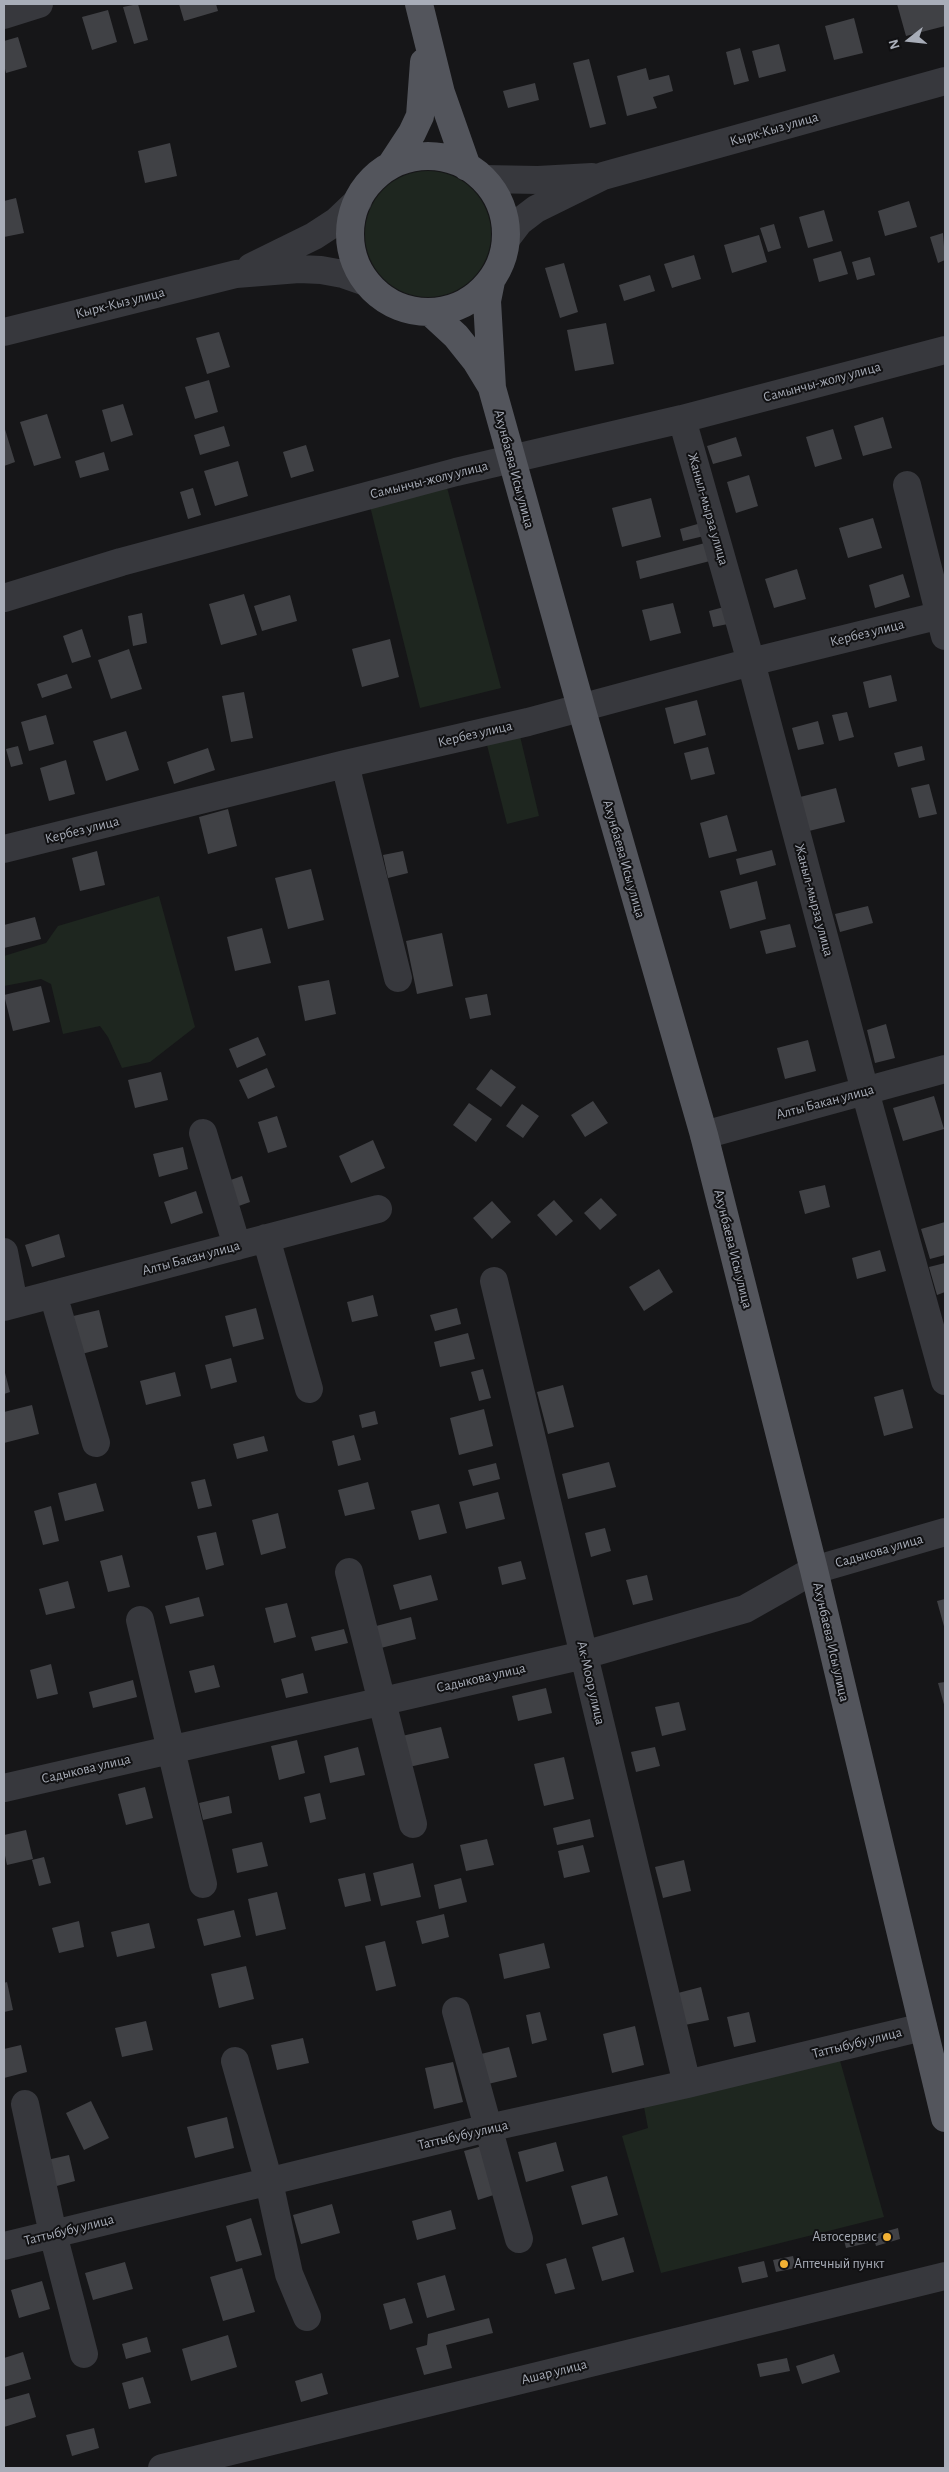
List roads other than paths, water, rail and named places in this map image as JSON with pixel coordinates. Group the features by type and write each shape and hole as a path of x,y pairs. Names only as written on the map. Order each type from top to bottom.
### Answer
{"main road":[{"path":"391,165 412,133 420,116 425,68 420,8"},
{"path":"420,8 440,93 476,173 500,205 506,227 506,239 501,261 491,281 479,293 454,308 418,312 394,305 374,291 366,282 354,260 351,224 358,201 371,180 391,165 402,160 426,156 449,158 476,173"},
{"name":"Ахунбаева Исы улица","path":"491,281 487,302 492,388 510,460 580,707 704,1135 814,1570 945,2118"},
{"name":"Ахунбаева Исы улица","path":"430,312 467,348 492,388"}],"street":[{"path":"4,15 39,4"},
{"name":"Кырк-Кыз улица","path":"506,239 519,222 536,209 603,176 945,81"},
{"name":"Кырк-Кыз улица","path":"476,173 538,180 603,176"},
{"name":"Кырк-Кыз улица","path":"236,274 314,236 337,220 358,201"},
{"name":"Кырк-Кыз улица","path":"4,332 236,274 299,268 343,274 366,282"},
{"name":"Самынчы-жолу улица","path":"4,598 131,560 456,472 682,419 945,350"},
{"name":"Жаныл-мырза улица","path":"682,419 751,662 865,1091 945,1381"},
{"path":"907,484 944,622"},
{"name":"Кербез улица","path":"4,849 344,764 528,722 751,662 944,622"},
{"path":"344,764 398,978"},
{"name":"Алты Бакан улица","path":"704,1135 945,1069"},
{"path":"204,1133 237,1246"},
{"name":"Алты Бакан улица","path":"9,1305 378,1209"},
{"path":"266,1238 309,1389"},
{"path":"4,1252 9,1305"},
{"name":"Ак-Моор улица","path":"494,1281 687,2084"},
{"path":"53,1294 96,1443"},
{"name":"Садыкова улица","path":"4,1788 584,1655 745,1608 814,1570 945,1532"},
{"path":"349,1572 413,1824"},
{"path":"140,1620 203,1884"},
{"path":"456,2011 519,2239"},
{"name":"Таттыбубу улица","path":"4,2246 488,2128 687,2084 923,2027"},
{"path":"235,2061 269,2182 288,2274 307,2317"},
{"path":"25,2104 53,2234 84,2354"},
{"name":"Ашар улица","path":"162,2468 945,2276"}],"place":[{"name":"Автосервис","path":"887,2237"},
{"name":"Аптечный пункт","path":"784,2264"}]}
